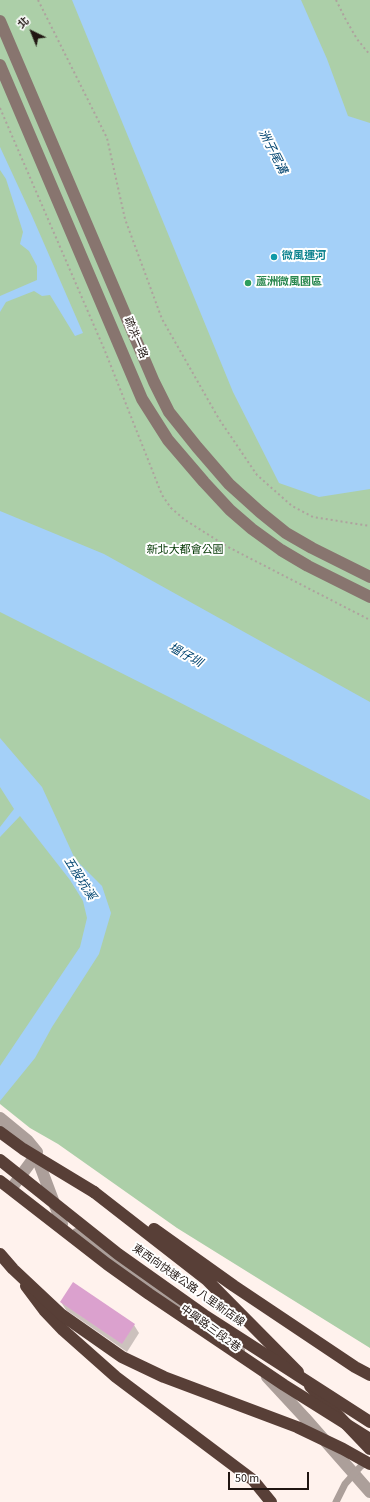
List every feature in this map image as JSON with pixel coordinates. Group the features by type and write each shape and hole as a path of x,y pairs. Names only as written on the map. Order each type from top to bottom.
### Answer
{"highway":[{"path":"0,1132 23,1149 127,1210 234,1286 355,1367 370,1375"},
{"name":"東西向快速公路 八里新店線","path":"0,1160 118,1254 198,1311 370,1422"},
{"path":"0,1181 107,1264 161,1303 284,1385 370,1439"},
{"path":"94,1192 207,1280 370,1449"},
{"path":"0,1254 44,1310 64,1330 116,1377 253,1480 271,1502"},
{"path":"13,1269 62,1315 122,1357 164,1376 296,1427 370,1463"}],"street":[{"name":"疏洪一路","path":"0,21 154,382 169,412 196,447 230,484 265,516 286,533 312,548 370,577"},
{"name":"疏洪一路","path":"0,65 142,399 168,440 230,510 252,529 281,550 308,566 370,597"},
{"path":"0,1118 28,1141 37,1152 36,1155 62,1224"},
{"path":"14,1185 36,1155"},
{"name":"中興路三段2巷","path":"0,1174 62,1224 176,1305 226,1338 244,1354 288,1399 370,1492"}],"lane":[{"path":"336,1502 345,1484 362,1466 370,1463"}],"path":[{"path":"38,0 107,138 125,219 162,319 219,419 257,475 292,506 312,518 370,526"},
{"path":"336,0 357,39 370,55"}],"green space":[{"name":"新北大都會公園","path":"0,0 370,0 370,1348 177,1228 58,1144 30,1128 0,1104"}],"water":[{"name":"微風運河","path":"72,0 301,0 327,59 348,116 370,123 370,489 319,497 279,483 233,392"},
{"path":"0,147 83,333 75,336 50,295 42,296 34,291 6,302 0,312 0,296 37,280 37,266 29,251 20,244 23,232 6,179 0,170"},
{"name":"塭仔圳","path":"0,511 104,554 370,702 370,800 0,612"},
{"name":"五股坑溪","path":"0,738 42,787 75,859 102,886 111,913 99,954 52,1027 35,1058 0,1101 0,1066 80,947 87,918 83,901 70,880 20,816 0,837 0,827 14,809 0,787"}],"building":[{"path":"73,1282 135,1324 122,1344 60,1302"}],"place":[{"name":"微風運河","path":"274,257"},
{"name":"蘆洲微風園區","path":"248,283"}],"water label":[{"name":"洲子尾溝","path":"272,152"}]}
